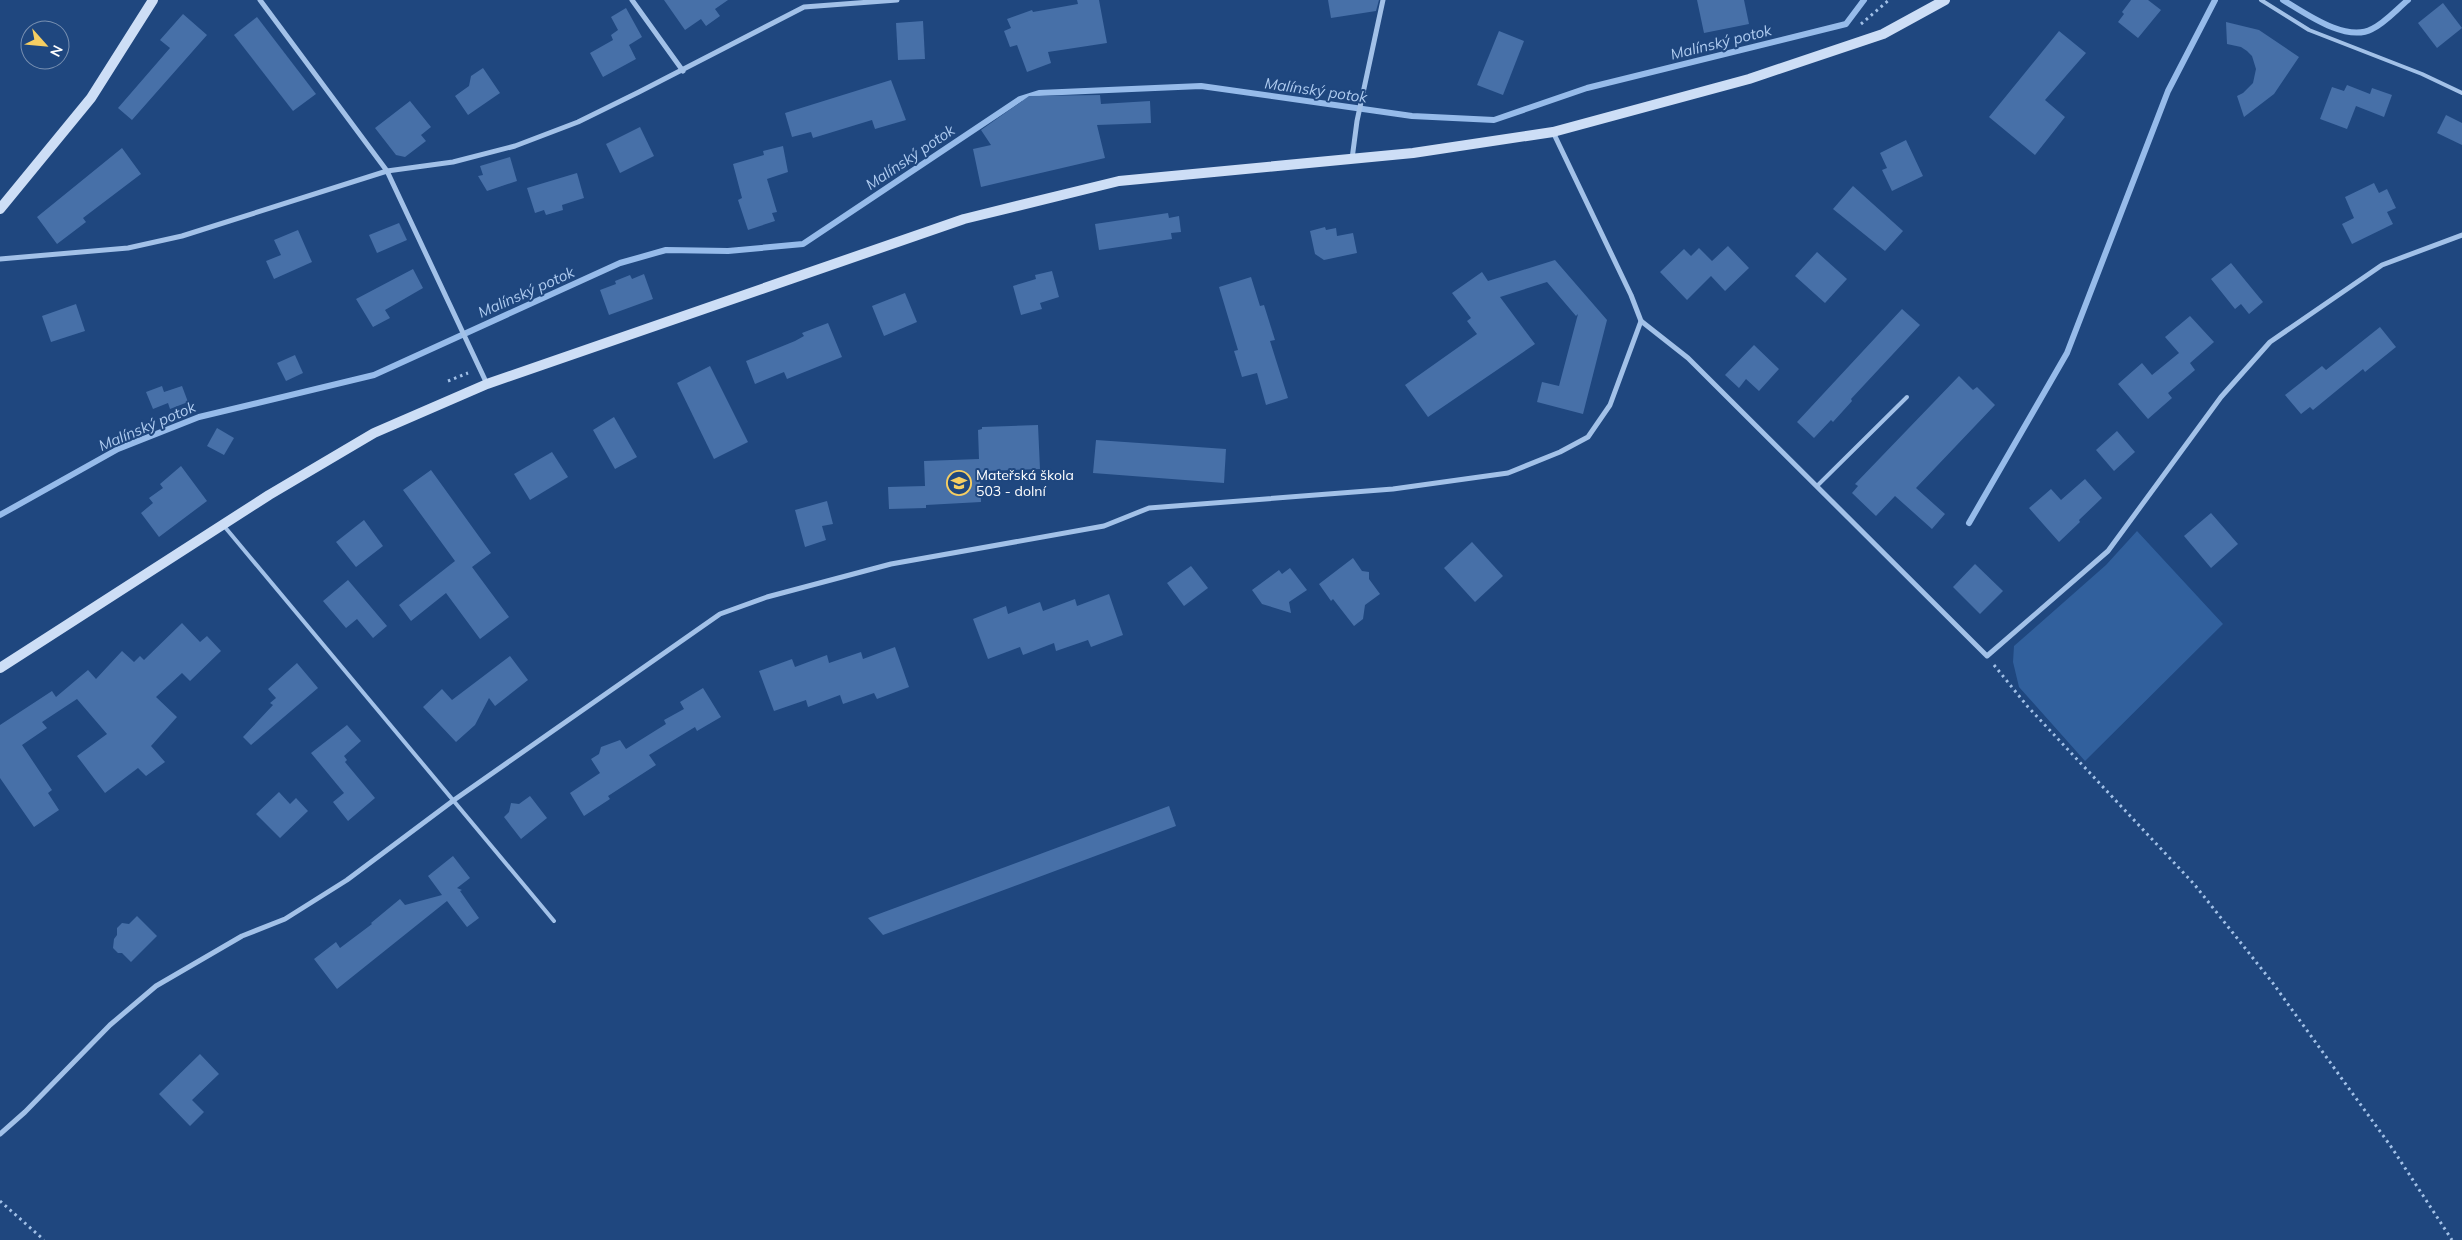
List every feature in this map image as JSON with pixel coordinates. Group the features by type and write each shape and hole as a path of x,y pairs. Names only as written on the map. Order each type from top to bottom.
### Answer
{"main road":[{"path":"0,209 91,98 153,0"},
{"path":"0,668 223,524 374,433 487,384 964,220 1119,181 1413,153 1553,132 1748,80 1884,34 1945,0"}],"street":[{"path":"260,0 388,171 487,384"},
{"path":"632,0 683,71"},
{"path":"0,259 128,248 182,236 388,171 453,162 515,146 578,122 683,71 804,7 897,0"},
{"path":"1352,159 1360,104 1383,0"},
{"path":"1553,132 1631,295 1641,321 1688,358 1987,656 2108,552 2221,397 2270,342 2382,265 2462,235"},
{"path":"0,1134 25,1112 110,1026 156,986 242,936 285,920 347,880 454,800 720,614 767,597 891,564 1104,526 1149,508 1393,489 1508,473 1560,452 1588,437 1610,405 1641,321"}],"lane":[{"path":"2261,0 2309,30 2422,74 2462,93"},
{"path":"1817,486 1907,397"},
{"path":"223,524 554,921"}],"path":[{"path":"1860,25 1889,0"},
{"path":"443,384 480,367"},
{"path":"1987,656 2028,707 2194,884 2272,982 2386,1140 2452,1240"},
{"path":"0,1201 44,1240"}],"shaded area":[{"path":"2137,531 2223,624 2085,761 2019,687 2013,662 2014,646 2106,565"}],"building":[{"path":"664,0 728,0 715,9 720,16 706,26 701,19 685,30"},
{"path":"1077,0 1099,0 1107,43 1048,52 1051,63 1027,72 1017,45 1010,47 1004,31 1011,28 1007,19 1032,10 1033,12 1078,4"},
{"path":"1328,0 1379,0 1376,11 1331,18"},
{"path":"1697,0 1744,0 1749,24 1704,33"},
{"path":"2131,0 2148,0 2161,10 2138,38 2118,22 2124,14 2122,12"},
{"path":"2443,3 2462,28 2437,48 2418,23"},
{"path":"626,8 642,37 629,45 636,59 603,77 590,53 613,40 611,35 618,30 611,17"},
{"path":"183,14 207,35 132,120 118,108 170,48 160,40"},
{"path":"257,17 316,94 293,111 234,35"},
{"path":"923,21 925,59 898,60 896,23"},
{"path":"2226,22 2259,30 2299,57 2274,94 2244,117 2237,96 2253,83 2256,69 2252,56 2247,51 2241,47 2227,44"},
{"path":"1499,31 1524,41 1503,95 1477,85"},
{"path":"2059,31 2086,53 2045,100 2065,117 2035,155 1989,117"},
{"path":"483,68 500,93 468,115 455,96 469,86 471,76"},
{"path":"891,80 906,120 875,129 872,120 813,138 811,132 792,137 785,113"},
{"path":"2347,85 2370,94 2372,88 2392,95 2384,117 2356,106 2347,129 2320,119 2332,87 2344,91"},
{"path":"1100,95 1101,104 1150,101 1151,123 1097,125 1105,158 981,187 973,149 991,145 981,130 1029,96"},
{"path":"410,101 431,127 421,135 426,141 405,157 396,155 375,128"},
{"path":"2446,115 2462,123 2462,145 2437,133"},
{"path":"640,127 654,156 620,173 606,144"},
{"path":"1906,140 1923,176 1892,191 1882,170 1887,168 1880,153"},
{"path":"783,146 788,172 767,179 777,212 772,213 775,221 748,230 738,200 742,198 733,164 764,155 763,151"},
{"path":"122,148 141,174 83,218 86,222 57,244 37,217"},
{"path":"510,157 517,181 487,191 478,176 483,175 480,166"},
{"path":"577,173 584,198 562,205 563,210 546,215 544,210 535,213 527,188"},
{"path":"2374,183 2379,193 2387,189 2396,208 2387,212 2393,224 2352,244 2342,224 2354,218 2345,197"},
{"path":"1853,186 1903,231 1885,251 1833,209"},
{"path":"1168,213 1169,218 1179,216 1181,232 1171,233 1172,239 1099,250 1095,224"},
{"path":"399,223 407,240 377,253 369,235"},
{"path":"1325,227 1326,230 1336,228 1337,236 1353,233 1357,253 1324,260 1315,254 1310,231"},
{"path":"298,230 312,262 274,279 266,261 281,255 274,240"},
{"path":"1728,246 1749,268 1725,291 1711,276 1687,300 1660,272 1684,249 1691,256 1699,248 1712,261"},
{"path":"1817,252 1847,279 1825,303 1795,276"},
{"path":"1555,260 1607,320 1583,414 1537,402 1542,382 1559,386 1578,314 1576,316 1547,282 1500,297 1535,344 1428,417 1405,385 1477,334 1467,321 1471,318 1452,293 1482,272 1488,281"},
{"path":"2231,263 2263,302 2249,314 2241,304 2235,309 2211,279"},
{"path":"413,269 423,288 385,310 390,318 373,327 356,299"},
{"path":"1052,271 1059,297 1040,303 1042,309 1021,315 1013,286 1036,279 1035,275"},
{"path":"644,274 653,299 609,315 600,290 616,284 615,281 630,275 632,279"},
{"path":"1251,277 1260,306 1264,305 1275,340 1270,341 1288,398 1266,405 1257,373 1242,377 1234,351 1238,350 1219,287"},
{"path":"905,293 917,322 884,336 872,306"},
{"path":"76,304 85,331 51,342 42,316"},
{"path":"1902,309 1920,325 1851,399 1852,401 1833,422 1831,420 1814,438 1797,422"},
{"path":"2190,316 2214,342 2190,363 2195,370 2168,393 2172,398 2148,419 2118,384 2142,363 2152,375 2179,353 2165,337"},
{"path":"828,323 842,357 787,379 784,372 755,384 746,361 795,341 804,336 802,333"},
{"path":"2380,327 2396,347 2365,372 2363,369 2313,410 2310,407 2301,414 2285,395 2322,366 2326,370"},
{"path":"1754,345 1779,369 1759,391 1746,379 1739,388 1725,375"},
{"path":"295,355 303,373 286,381 277,363"},
{"path":"710,366 748,442 714,459 677,383"},
{"path":"1959,376 1973,390 1977,387 1995,405 1916,488 1945,514 1932,529 1895,496 1876,516 1852,493 1858,486 1855,484"},
{"path":"162,386 164,392 182,386 188,402 170,409 168,403 153,409 146,392"},
{"path":"614,417 637,457 615,469 593,430"},
{"path":"1038,425 1040,469 984,471 985,479 980,479 981,502 926,505 926,508 889,509 888,487 925,486 924,461 979,459 978,430 982,429 982,427"},
{"path":"217,428 234,438 224,455 207,446"},
{"path":"2117,431 2135,452 2114,471 2096,450"},
{"path":"1096,440 1226,449 1224,483 1093,473"},
{"path":"552,452 568,477 530,500 514,474"},
{"path":"181,466 207,501 159,537 141,513 153,503 149,498 163,488 160,484"},
{"path":"431,470 491,553 472,567 509,617 480,639 446,593 411,621 399,605 455,561 403,490"},
{"path":"2085,479 2102,498 2059,542 2029,508 2051,489 2061,500"},
{"path":"827,501 833,524 822,526 826,540 805,547 795,510"},
{"path":"2211,513 2238,544 2211,568 2184,536"},
{"path":"364,520 383,546 356,567 336,542"},
{"path":"1472,542 1503,576 1475,602 1444,568"},
{"path":"1353,558 1362,571 1369,572 1369,579 1380,594 1365,605 1363,619 1354,626 1333,599 1331,601 1319,584"},
{"path":"1975,564 2003,591 1980,614 1953,587"},
{"path":"1191,566 1208,588 1184,606 1167,583"},
{"path":"1290,568 1307,590 1289,602 1291,613 1262,604 1252,590 1279,570 1282,574"},
{"path":"348,580 387,626 373,638 357,619 346,628 323,601"},
{"path":"1109,594 1123,635 1091,647 1088,640 1056,651 1054,643 1023,655 1020,647 988,659 973,619 1006,606 1008,614 1040,602 1043,611 1075,599 1077,606"},
{"path":"182,623 200,642 207,636 221,651 190,681 182,673 156,697 177,717 151,746 165,762 146,776 138,768 105,793 77,756 107,734 77,699 42,722 47,728 22,745 52,790 48,793 59,810 34,827 0,778 0,725 52,691 56,697 88,670 96,679 122,651 134,662 140,656 144,660"},
{"path":"895,647 909,687 877,699 874,693 843,704 840,695 808,707 806,700 774,711 759,671 792,659 795,667 827,655 829,663 861,652 863,659"},
{"path":"510,656 528,680 495,706 489,698 475,725 456,742 423,707 442,689 452,700"},
{"path":"297,663 318,688 251,745 243,737 273,705 270,703 276,698 268,689"},
{"path":"703,688 721,717 697,731 695,727 649,755 656,765 608,796 610,799 584,816 570,793 600,773 591,759 599,754 601,747 620,740 626,749 666,724 664,720 684,709 680,702"},
{"path":"347,725 361,741 344,756 347,760 345,762 375,798 348,821 333,802 344,793 311,753"},
{"path":"279,792 290,804 296,798 308,811 280,838 256,814"},
{"path":"530,796 547,818 521,839 504,817 509,812 511,803 519,804"},
{"path":"1169,806 1176,826 883,935 868,918"},
{"path":"453,856 470,878 457,888 462,890 460,891 479,918 467,927 447,901 337,989 314,959 336,942 340,948 372,924 400,899 405,905 442,895 428,876"},
{"path":"137,916 157,936 131,962 122,953 118,953 113,948 114,939 117,935 117,928 122,923 129,924"},
{"path":"200,1054 219,1074 192,1100 204,1112 190,1126 159,1094"}],"waterway":[{"name":"Malínský potok","path":"0,515 118,449 199,417 374,375 620,263 666,250 728,251 803,244 1020,99 1039,93 1201,86 1412,116 1494,120 1587,88 1846,24 1864,0"},
{"path":"1969,523 2067,353 2168,91 2215,0"},
{"path":"2283,0 2326,25 2350,32 2362,32 2372,29 2382,23 2408,0"}],"place":[{"name":"Mateřská škola 503 - dolní","path":"959,483"}]}
